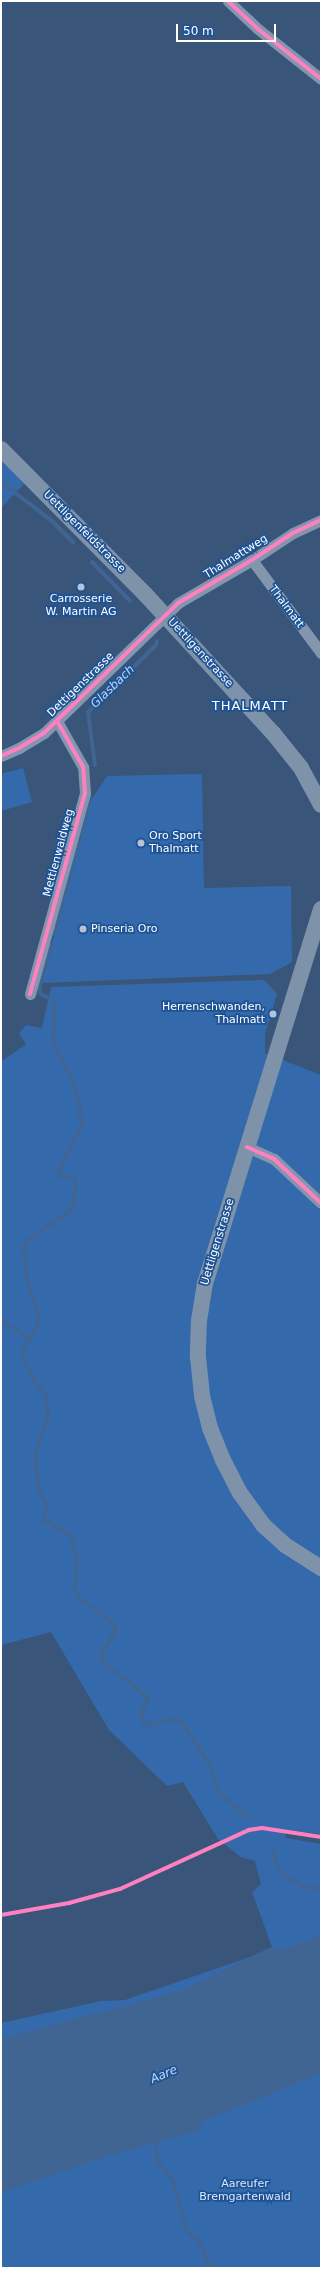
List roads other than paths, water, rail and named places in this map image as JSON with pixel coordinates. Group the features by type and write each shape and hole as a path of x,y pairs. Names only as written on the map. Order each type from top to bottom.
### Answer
{"main road":[{"name":"Uettligenfeldstrasse","path":"1,448 166,616"},
{"name":"Uettligenstrasse","path":"166,616 273,733 301,768 321,805"},
{"name":"Uettligenstrasse","path":"321,909 204,1282 199,1320 198,1357 202,1396 213,1435 223,1460 240,1493 263,1525 285,1545 321,1568"}],"street":[{"path":"228,1 258,29 321,79"},
{"name":"Thalmattweg","path":"166,616 178,603 252,560 294,533 321,520"},
{"name":"Thalmatt","path":"252,560 321,653"},
{"name":"Dettigenstrasse","path":"1,756 29,742 57,721 166,616"},
{"name":"Mettlenwaldweg","path":"30,994 84,793 83,767 57,721"},
{"path":"247,1148 274,1159 321,1203"}],"water":[{"name":"Aare","path":"321,1935 321,2073 204,2121 197,2131 96,2160 1,2193 1,2039 182,1990 272,1947 286,1949"}],"waterway":[{"name":"Glasbach","path":"1,482 52,521 73,542"},
{"name":"Glasbach","path":"92,562 130,601"},
{"name":"Glasbach","path":"95,765 88,712 156,645 157,641"},
{"name":"Glasbach","path":"54,934 90,798"},
{"name":"Glasbach","path":"50,946 39,990 41,994 51,999 55,1004 53,1043 72,1078 79,1104 82,1126 58,1172 60,1176 75,1179 76,1183 73,1209 28,1240 24,1247 28,1284 38,1312 37,1326 23,1349 22,1357 37,1385 45,1394 48,1411 47,1420 35,1455 38,1486 46,1504 44,1520 72,1536 77,1564 75,1589 77,1596 115,1625 115,1632 101,1654 101,1658 104,1663 148,1697 142,1713 143,1722 150,1725 170,1719 181,1721 211,1767 218,1792 249,1818"},
{"path":"1,1319 29,1339"},
{"name":"Glasbach","path":"272,1851 279,1871 303,1887 316,1888 321,1891"},
{"path":"154,2139 158,2162 172,2178 187,2231 201,2243 209,2265 214,2268"}],"place":[{"name":"Carrosserie W. Martin AG","path":"81,587"},
{"name":"Oro Sport Thalmatt","path":"141,843"},
{"name":"Pinseria Oro","path":"83,929"},
{"name":"Herrenschwanden, Thalmatt","path":"273,1014"}],"district":[{"name":"THALMATT","path":"250,706"}],"park label":[{"name":"Aareufer Bremgartenwald","path":"245,2191"}]}
